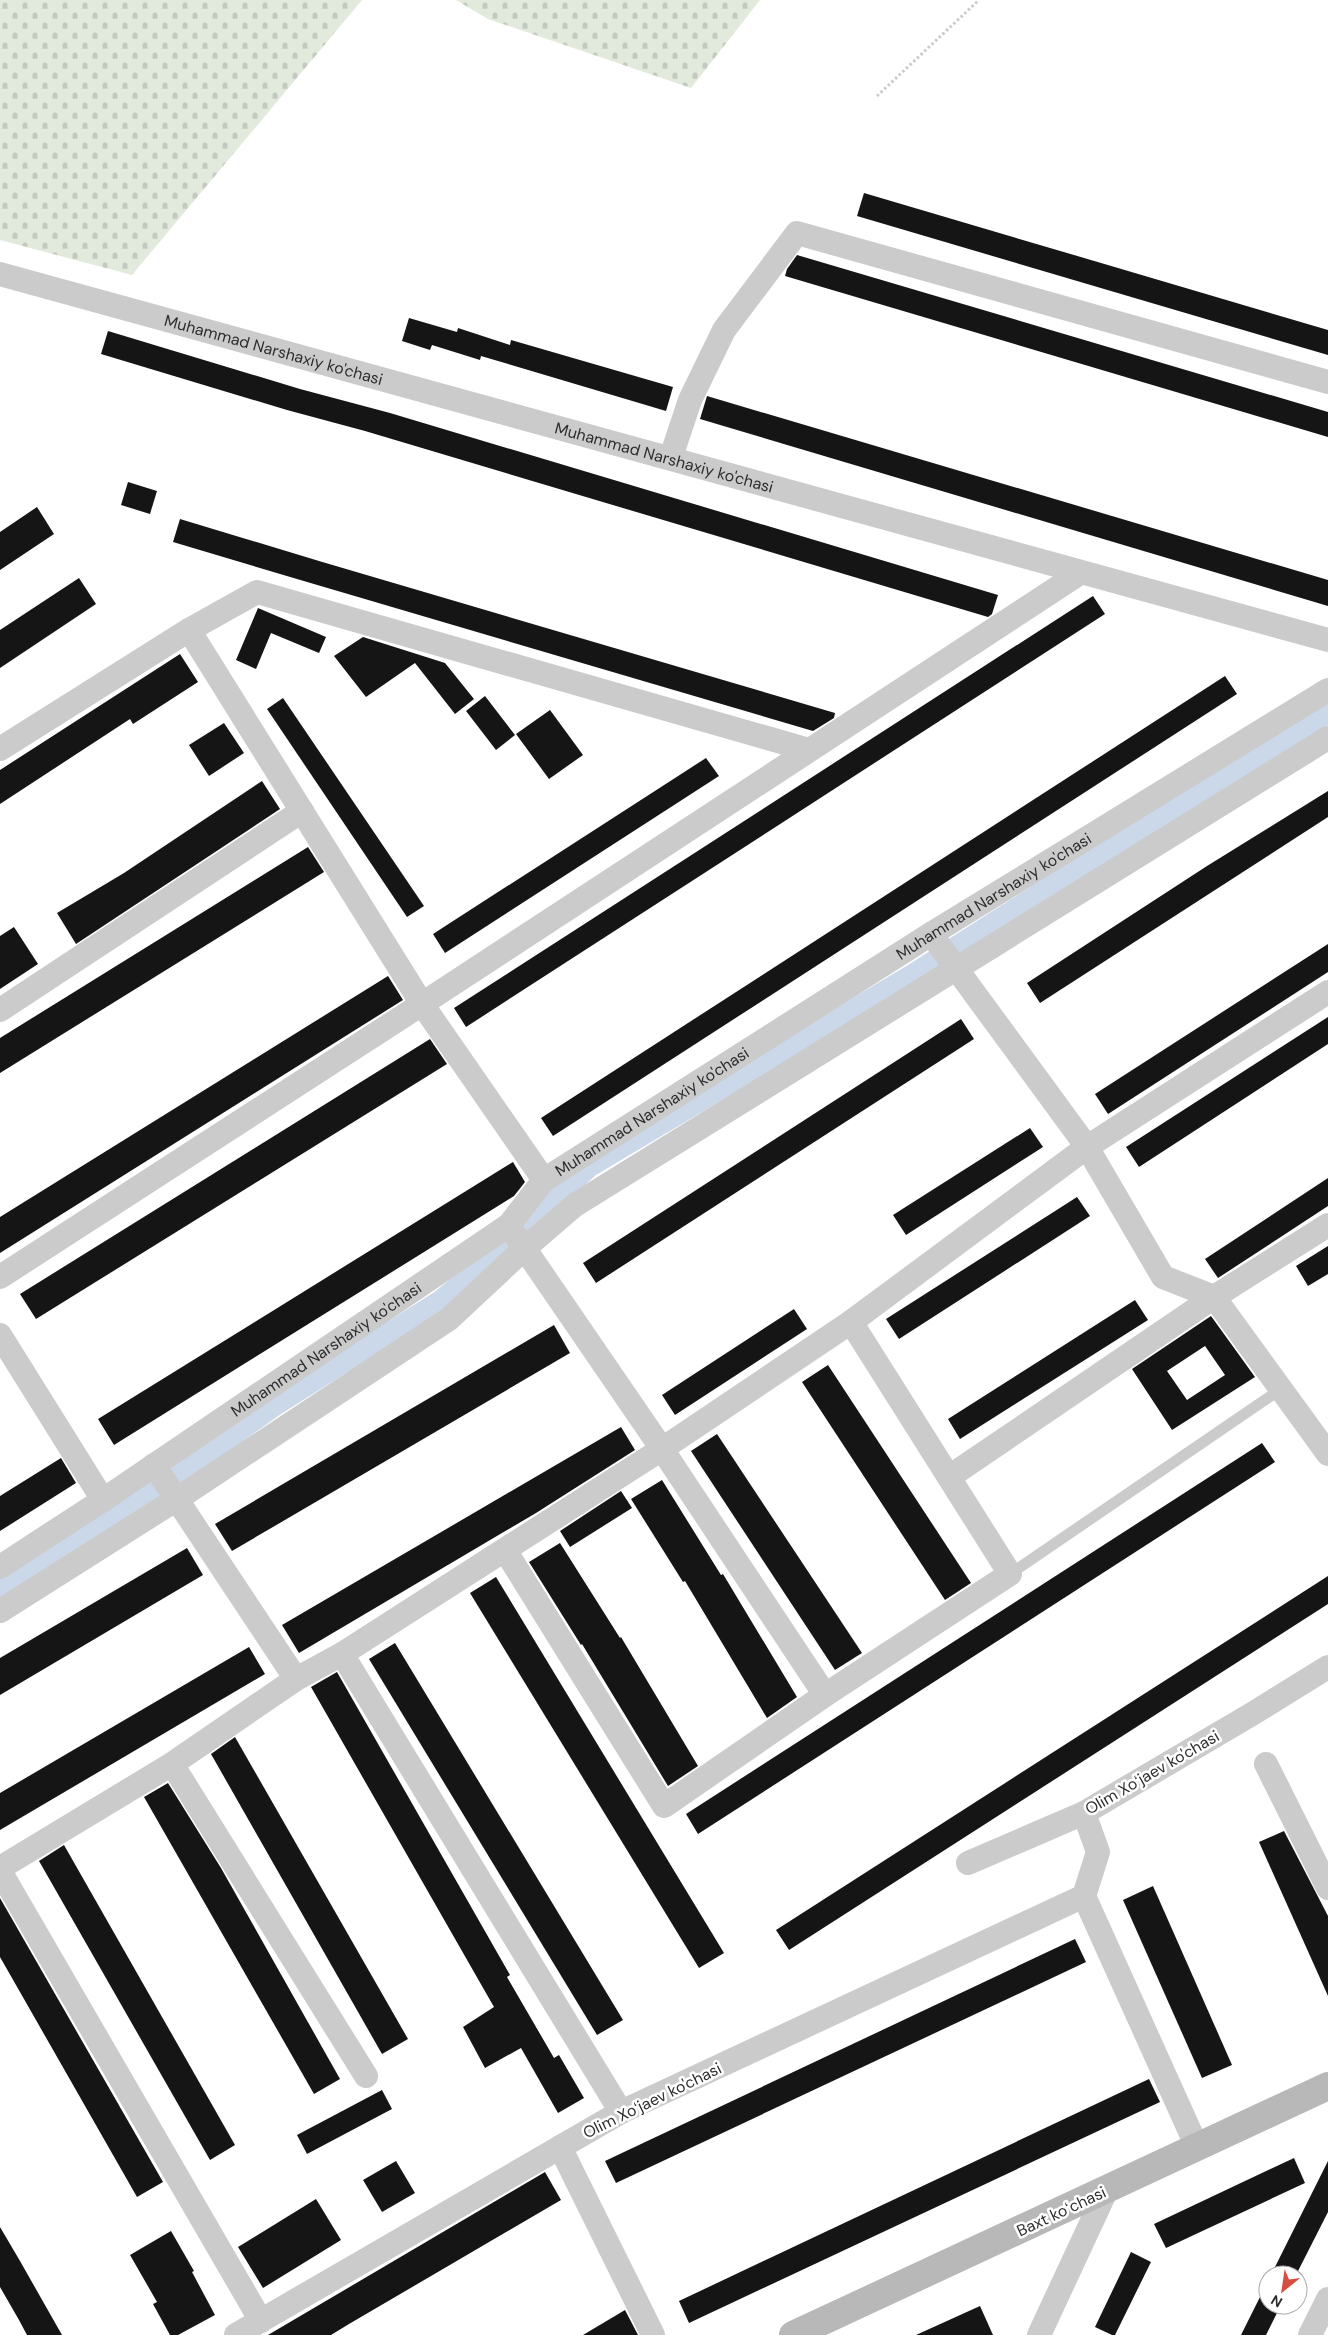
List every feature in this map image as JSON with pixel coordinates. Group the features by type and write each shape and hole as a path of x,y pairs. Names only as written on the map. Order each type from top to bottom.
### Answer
{"main road":[{"name":"Baxt koʻchasi","path":"793,2335 1328,2086"}],"street":[{"path":"671,457 690,400 724,330 797,233 1328,382"},
{"name":"Muhammad Narshaxiy ko'chasi","path":"0,274 671,457 1080,573 1328,640"},
{"path":"0,1277 422,1004 1080,573"},
{"path":"0,749 189,630 257,592 809,750"},
{"path":"189,630 422,1004 544,1180"},
{"name":"Muhammad Narshaxiy ko'chasi","path":"0,1567 103,1500 509,1225 544,1180 931,934 1328,690"},
{"path":"0,1611 176,1499 449,1319 525,1248 575,1205 1328,738"},
{"path":"0,1010 302,811"},
{"path":"931,934 1087,1148 1163,1277 1214,1297 1280,1390 1327,1450"},
{"path":"261,2320 0,1870 172,1764 296,1679 342,1654 662,1449 851,1322 1087,1148 1328,992"},
{"path":"509,1225 662,1449 825,1695"},
{"path":"949,1477 1214,1297 1328,1225"},
{"path":"505,1550 664,1806 825,1695 1010,1574 851,1322"},
{"path":"0,1335 103,1500"},
{"path":"154,1465 296,1679"},
{"path":"342,1654 621,2112"},
{"name":"Olim Xoʻjaev ko'chasi","path":"968,1863 1084,1813 1328,1667"},
{"path":"172,1764 366,2076"},
{"path":"1266,1764 1328,1888"},
{"path":"1084,1813 1098,1852 1084,1896 1197,2147"},
{"name":"Olim Xoʻjaev ko'chasi","path":"236,2335 621,2112 1084,1896"},
{"path":"560,2148 653,2335"},
{"path":"1039,2335 1107,2189"},
{"path":"1310,2335 1328,2299"}],"lane":[{"path":"1010,1574 1280,1390"}],"path":[{"path":"877,96 979,0"}],"green space":[{"path":"0,0 362,0 132,275 0,240"},
{"path":"456,0 760,0 691,88 488,19"}],"building":[{"path":"864,193 1328,330 1328,355 857,216"},
{"path":"797,255 1328,412 1328,437 785,276 787,269"},
{"path":"409,318 457,332 458,328 510,345 511,340 673,387 666,411 481,356 480,360 432,345 430,350 402,341"},
{"path":"108,331 300,389 390,413 998,595 992,614 988,617 365,431 287,410 101,354"},
{"path":"707,396 1328,580 1328,606 700,419"},
{"path":"128,482 157,491 150,514 121,505"},
{"path":"37,507 54,534 0,570 0,532"},
{"path":"180,519 835,713 834,718 813,731 173,542"},
{"path":"79,578 96,604 0,668 0,630"},
{"path":"1093,596 1105,614 466,1027 454,1008"},
{"path":"258,608 326,637 319,653 271,633 256,669 236,660"},
{"path":"363,637 445,663 474,699 455,714 415,663 366,697 334,656"},
{"path":"180,654 198,682 133,724 130,719 0,804 0,770"},
{"path":"1225,676 1237,694 553,1136 541,1118"},
{"path":"485,696 515,735 496,750 466,711"},
{"path":"283,698 424,906 407,917 267,709"},
{"path":"550,710 583,755 549,779 516,734"},
{"path":"224,723 244,753 209,776 189,745"},
{"path":"706,758 719,776 445,953 433,934"},
{"path":"262,781 280,809 76,944 57,913 124,873"},
{"path":"1328,791 1328,817 1040,1003 1027,983 1207,866"},
{"path":"308,847 324,872 0,1073 0,1038"},
{"path":"14,927 38,964 0,989 0,936"},
{"path":"1328,944 1328,972 1108,1114 1095,1094"},
{"path":"388,976 403,1000 0,1253 0,1217"},
{"path":"1328,1017 1328,1044 1139,1167 1126,1147"},
{"path":"961,1019 974,1039 596,1283 583,1263"},
{"path":"430,1039 447,1064 36,1319 20,1294"},
{"path":"1030,1128 1043,1147 906,1235 893,1215"},
{"path":"513,1162 525,1182 514,1196 114,1445 98,1419"},
{"path":"1328,1178 1328,1206 1218,1278 1205,1259"},
{"path":"1077,1197 1090,1216 899,1339 886,1319"},
{"path":"1328,1246 1328,1274 1308,1286 1296,1266"},
{"path":"1135,1300 1148,1320 960,1439 948,1419"},
{"path":"794,1309 807,1329 675,1415 662,1395"},
{"path":"1211,1316 1255,1377 1172,1430 1132,1369","holes":["1205,1346 1225,1375 1187,1400 1167,1371"]},
{"path":"554,1325 570,1353 232,1551 215,1524"},
{"path":"828,1365 971,1583 945,1600 802,1382"},
{"path":"621,1427 635,1450 536,1513 299,1653 282,1625"},
{"path":"717,1434 862,1653 835,1670 691,1451"},
{"path":"1262,1443 1275,1462 698,1834 686,1814"},
{"path":"61,1458 76,1483 0,1531 0,1496"},
{"path":"662,1480 721,1575 723,1574 797,1697 767,1718 685,1581 683,1582 631,1499"},
{"path":"621,1491 632,1508 570,1547 560,1531"},
{"path":"560,1543 621,1637 698,1766 668,1786 582,1644 529,1562"},
{"path":"187,1548 203,1575 0,1695 0,1658"},
{"path":"1328,1576 1328,1604 789,1950 776,1930"},
{"path":"496,1577 724,1953 699,1968 470,1593"},
{"path":"395,1643 623,2020 597,2035 369,1659"},
{"path":"249,1647 265,1674 0,1830 0,1793"},
{"path":"337,1672 510,1975 507,1977 554,2058 559,2055 584,2098 558,2113 521,2048 485,2068 463,2027 494,2007 311,1687"},
{"path":"235,1737 408,2039 382,2054 211,1754"},
{"path":"168,1783 221,1868 340,2079 314,2094 144,1797"},
{"path":"1284,1831 1328,1916 1328,1996 1259,1842"},
{"path":"64,1845 235,2145 210,2160 39,1861"},
{"path":"1153,1886 1232,2065 1202,2078 1123,1900"},
{"path":"0,1898 163,2182 137,2197 0,1957"},
{"path":"1075,1939 1086,1962 616,2183 605,2161"},
{"path":"1149,2079 1160,2102 689,2323 679,2301"},
{"path":"382,2090 392,2109 307,2154 297,2135"},
{"path":"1294,2158 1305,2183 1166,2248 1154,2224"},
{"path":"396,2161 415,2193 382,2212 363,2180"},
{"path":"1328,2161 1328,2212 1301,2265 1276,2265"},
{"path":"545,2172 561,2200 331,2335 268,2335"},
{"path":"316,2199 341,2240 263,2288 238,2247"},
{"path":"0,2227 62,2335 27,2335 0,2287"},
{"path":"171,2231 194,2271 192,2272 215,2315 178,2335 170,2335 153,2304 157,2302 130,2255"},
{"path":"1131,2252 1151,2262 1115,2335 1112,2335 1095,2327"},
{"path":"1258,2301 1258,2315 1276,2315 1266,2335 1241,2335"},
{"path":"980,2306 993,2335 916,2335"},
{"path":"625,2310 638,2335 583,2335"}],"waterway":[{"path":"181,1472 277,1404 440,1301 476,1272 589,1167 910,976 1188,799 1328,713"},
{"path":"0,1588 151,1492"}]}
